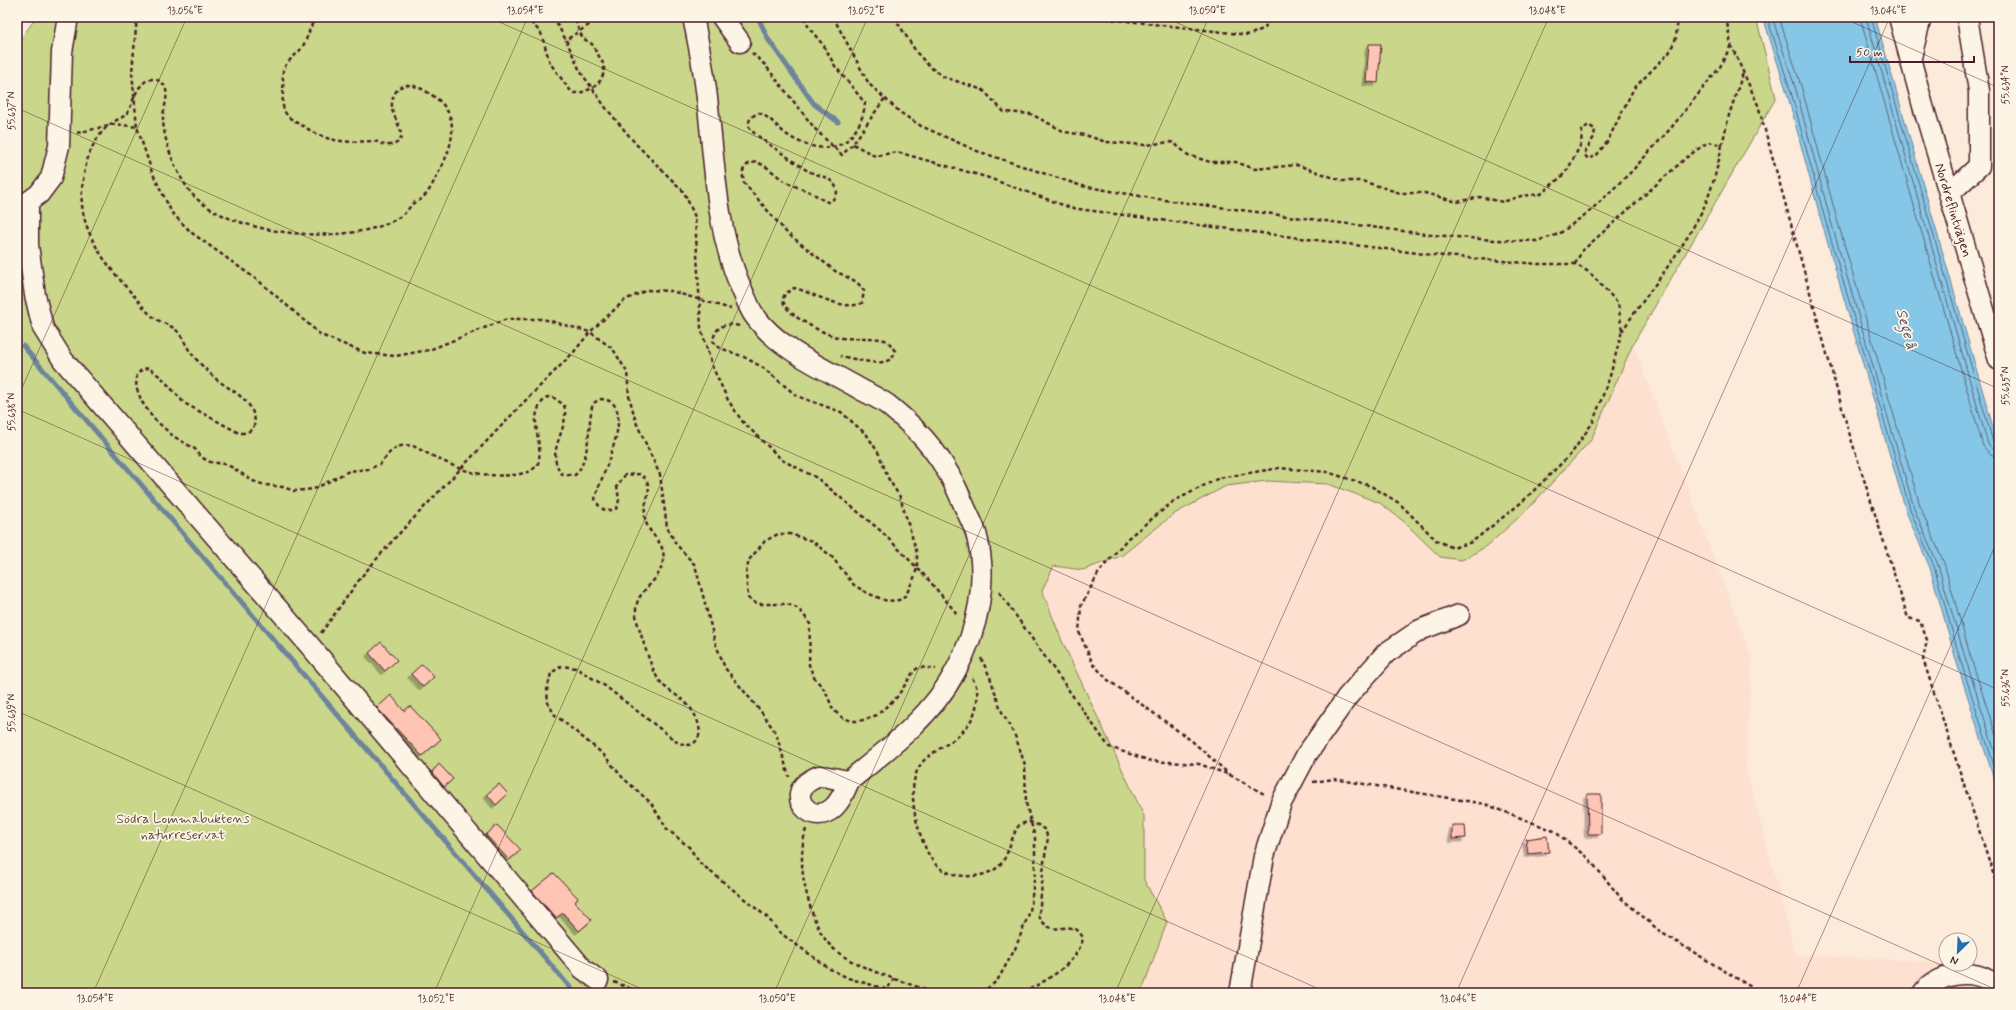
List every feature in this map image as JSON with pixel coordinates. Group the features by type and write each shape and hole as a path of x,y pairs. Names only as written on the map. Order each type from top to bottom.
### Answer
{"street":[{"path":"68,17 62,52 59,138 51,178 39,194 28,202 28,245 35,295 43,328 63,360 311,647 583,969 598,980"},
{"path":"693,17 706,89 716,193 728,250 738,280 753,314 769,332 815,364 886,403 914,428 939,456 959,494 976,532 982,563 980,602 972,636 955,673 910,730 850,781 841,798 832,809 820,813 812,813 805,809 800,798 800,790 804,784 818,776 850,781"},
{"path":"722,17 740,42"},
{"name":"Nordreflintvägen","path":"1899,17 1949,194 1999,360"},
{"path":"1910,59 1921,17"},
{"path":"1949,194 1979,166 1979,91 1967,17"},
{"path":"1240,993 1264,856 1281,803 1307,754 1348,696 1386,653 1420,630 1459,615"},
{"path":"1923,993 1927,988 1948,976 1973,975 1987,980 1999,991"}],"path":[{"path":"137,17 132,72 137,127 152,172 172,213 192,233 260,282 321,334 365,353 395,356 429,350 506,319 543,320 590,332 613,350 627,372 629,396 636,422 660,475 667,527 676,544 695,565 715,642 725,668 762,713 776,733 791,781 800,790"},
{"path":"316,17 304,44 288,61 282,75 284,107 287,115 294,121 323,138 342,142 359,143 378,141 384,145 391,145 398,142 401,137 399,124 392,108 394,92 400,87 409,85 423,89 439,100 450,115 453,132 449,152 430,188 422,199 415,202 402,216 385,224 361,231 336,234 302,235 251,226 214,211 194,196 176,170 164,129 163,115 167,91 163,84 152,79 146,80 134,96 130,111 126,116 109,125 98,136 90,150 81,194 84,218 106,265 152,316 175,329 190,352 216,380 246,401 255,417 254,425 251,431 245,434 239,433 184,403 154,370 149,368 143,368 137,374 136,387 142,402 153,418 173,436 195,449 201,457 210,462 225,464 234,468 253,481 265,485 283,487 294,491 314,489 350,471 370,469 380,464 390,451 404,445 413,446 475,473 509,475 530,473 536,468 539,460 535,421 541,402 547,397 554,398 564,405 566,413 554,463 563,475 575,475 580,471 583,462 592,407 601,399 614,402 617,406 618,417 616,436 595,499 598,506 603,510 617,508 619,500 617,486 625,475 640,474 646,478 649,487 644,508 645,519 648,527 660,541 664,560 656,575 638,600 635,608 636,620 657,676 664,687 687,704 695,715 700,733 697,740 692,744 685,745 677,742 605,686 576,668 569,666 562,666 551,673 548,685 548,703 554,714 603,754 624,778 651,803 667,829 689,847 700,863 768,918 779,932 830,969 848,978 899,993"},
{"path":"526,17 541,33 550,63 569,88 574,93 580,93 593,88 600,81 604,73 604,65 592,44 584,39 579,32 575,17"},
{"path":"553,17 566,40 580,71 636,144 684,192 695,217 701,328 712,366 728,400 742,421 782,460 816,478 853,506 881,530 917,568 954,609 972,636 990,677 1001,710 1016,738 1024,765 1026,803 1035,838 1035,873 1030,911 1015,949 997,981 981,993"},
{"path":"566,40 601,17"},
{"path":"804,17 809,28 824,46 835,66 865,103 864,113 850,138 834,147 824,148 801,142 786,134 767,116 759,113 753,115 749,121 749,128 755,136 769,143 809,171 828,178 836,188 837,194 834,200 828,202 822,200 813,194 785,181 764,165 754,162 748,164 744,168 742,176 744,183 786,232 835,271 857,282 864,292 862,303 857,305 849,305 811,295 794,288 785,294 783,300 786,306 810,326 829,335 842,338 876,337 888,341 895,351 894,356 889,362 834,356"},
{"path":"833,17 869,84 921,126 977,151 1082,186 1157,199 1433,235 1494,240 1537,240 1559,234 1590,211 1630,173 1671,128 1703,90 1720,66 1731,45"},
{"path":"894,17 916,53 930,67 939,74 983,90 1004,112 1031,114 1065,132 1085,135 1106,142 1136,145 1170,142 1174,143 1188,155 1198,160 1216,163 1236,162 1255,169 1297,165 1343,181 1362,181 1400,193 1425,193 1457,202 1480,197 1503,202 1521,196 1541,194 1568,169 1580,144 1582,131 1588,125 1595,129 1595,133 1584,154 1588,159 1596,156 1607,142 1634,88 1669,53 1676,38 1678,17"},
{"path":"1092,17 1249,35 1265,28 1269,17"},
{"path":"1726,17 1731,45 1758,105 1847,426 1908,618 1920,621 1927,640 1923,659 1999,891"},
{"path":"740,42 765,65 816,130 842,155 853,144 885,98"},
{"path":"1230,775 1192,741 1108,680 1093,664 1079,632 1081,606 1099,572 1128,538 1174,501 1219,478 1279,468 1327,472 1371,486 1398,503 1436,540 1453,548 1472,542 1522,502 1571,454 1593,422 1610,376 1622,331 1678,250 1703,208 1718,163 1729,115 1744,72"},
{"path":"59,138 115,124 137,127"},
{"path":"1575,264 1582,251 1686,157 1708,142 1722,145"},
{"path":"853,144 875,156 897,152 986,177 1071,208 1433,254 1538,264 1575,264 1589,272 1618,303 1622,331"},
{"path":"311,647 362,576 394,539 553,372 573,353 590,332 625,300 647,290 671,291 753,314"},
{"path":"769,332 755,331 737,325 725,324 719,327 714,335 713,341 718,347 744,357 762,367 797,396 840,412 867,435 879,454 888,478 900,497 917,553 917,568 906,595 899,600 887,601 867,593 854,585 832,557 812,541 790,534 778,534 765,541 756,549 749,560 746,574 748,598 757,604 787,604 797,608 804,614 810,624 809,665 814,677 826,692 833,710 843,718 852,721 860,721 877,715 897,697 914,671 919,667 927,666 955,673 964,672 973,679 977,688 977,706 972,721 955,739 928,756 920,765 916,774 913,808 920,836 929,855 940,868 954,874 970,876 986,873 998,866 1008,850 1014,832 1020,824 1030,822 1045,830 1048,838 1044,862 1039,916 1048,928 1054,929 1070,927 1081,932 1083,938 1080,949 1069,961 1039,984 1023,993"},
{"path":"981,577 1001,593 1080,708 1109,747 1151,761 1199,764 1230,775 1281,803"},
{"path":"1290,786 1334,779 1477,802 1554,831 1589,859 1621,898 1662,933 1761,993"},
{"path":"812,813 808,822 802,846 802,876 817,925 834,949 858,964 935,993"},
{"path":"884,993 895,978"},
{"path":"598,980 616,982 642,993"}],"shaded area":[{"path":"1633,344 1752,658 1746,768 1796,955 1938,962 1938,972 1978,972 1978,968 1999,980 1999,993 1141,993 1167,922 1144,880 1144,816 1062,641 1042,590 1054,565 1083,570 1121,556 1174,514 1226,486 1267,481 1328,484 1380,503 1403,521 1591,440"}],"green space":[{"name":"Södra Lommabuktens naturreservat","path":"36,17 1756,17 1776,98 1633,344 1591,440 1528,509 1487,546 1462,560 1440,557 1403,521 1380,503 1328,484 1267,481 1226,486 1174,514 1121,556 1083,570 1054,566 1042,590 1062,641 1144,816 1144,880 1167,922 1141,993 17,993 17,45"}],"water":[{"name":"Sege å","path":"1763,17 1875,17 1999,448 1999,795 1956,660 1930,568 1907,514 1821,220 1787,93"}],"building":[{"path":"1369,44 1381,44 1378,83 1366,82"},
{"path":"381,642 397,660 385,671 369,653"},
{"path":"422,664 434,677 423,687 411,674"},
{"path":"391,695 404,711 410,706 441,739 422,756 377,708"},
{"path":"439,764 453,779 444,787 432,772"},
{"path":"499,784 508,794 496,805 487,794"},
{"path":"1587,794 1601,794 1601,834 1588,834"},
{"path":"497,825 521,850 509,860 486,835"},
{"path":"1452,825 1465,825 1466,838 1452,839"},
{"path":"1547,836 1549,852 1528,854 1526,839"},
{"path":"554,873 578,898 575,902 592,920 579,931 563,913 556,918 532,891"}],"waterway":[{"path":"758,17 768,39 814,104 838,122"},
{"path":"23,346 575,993"}]}
